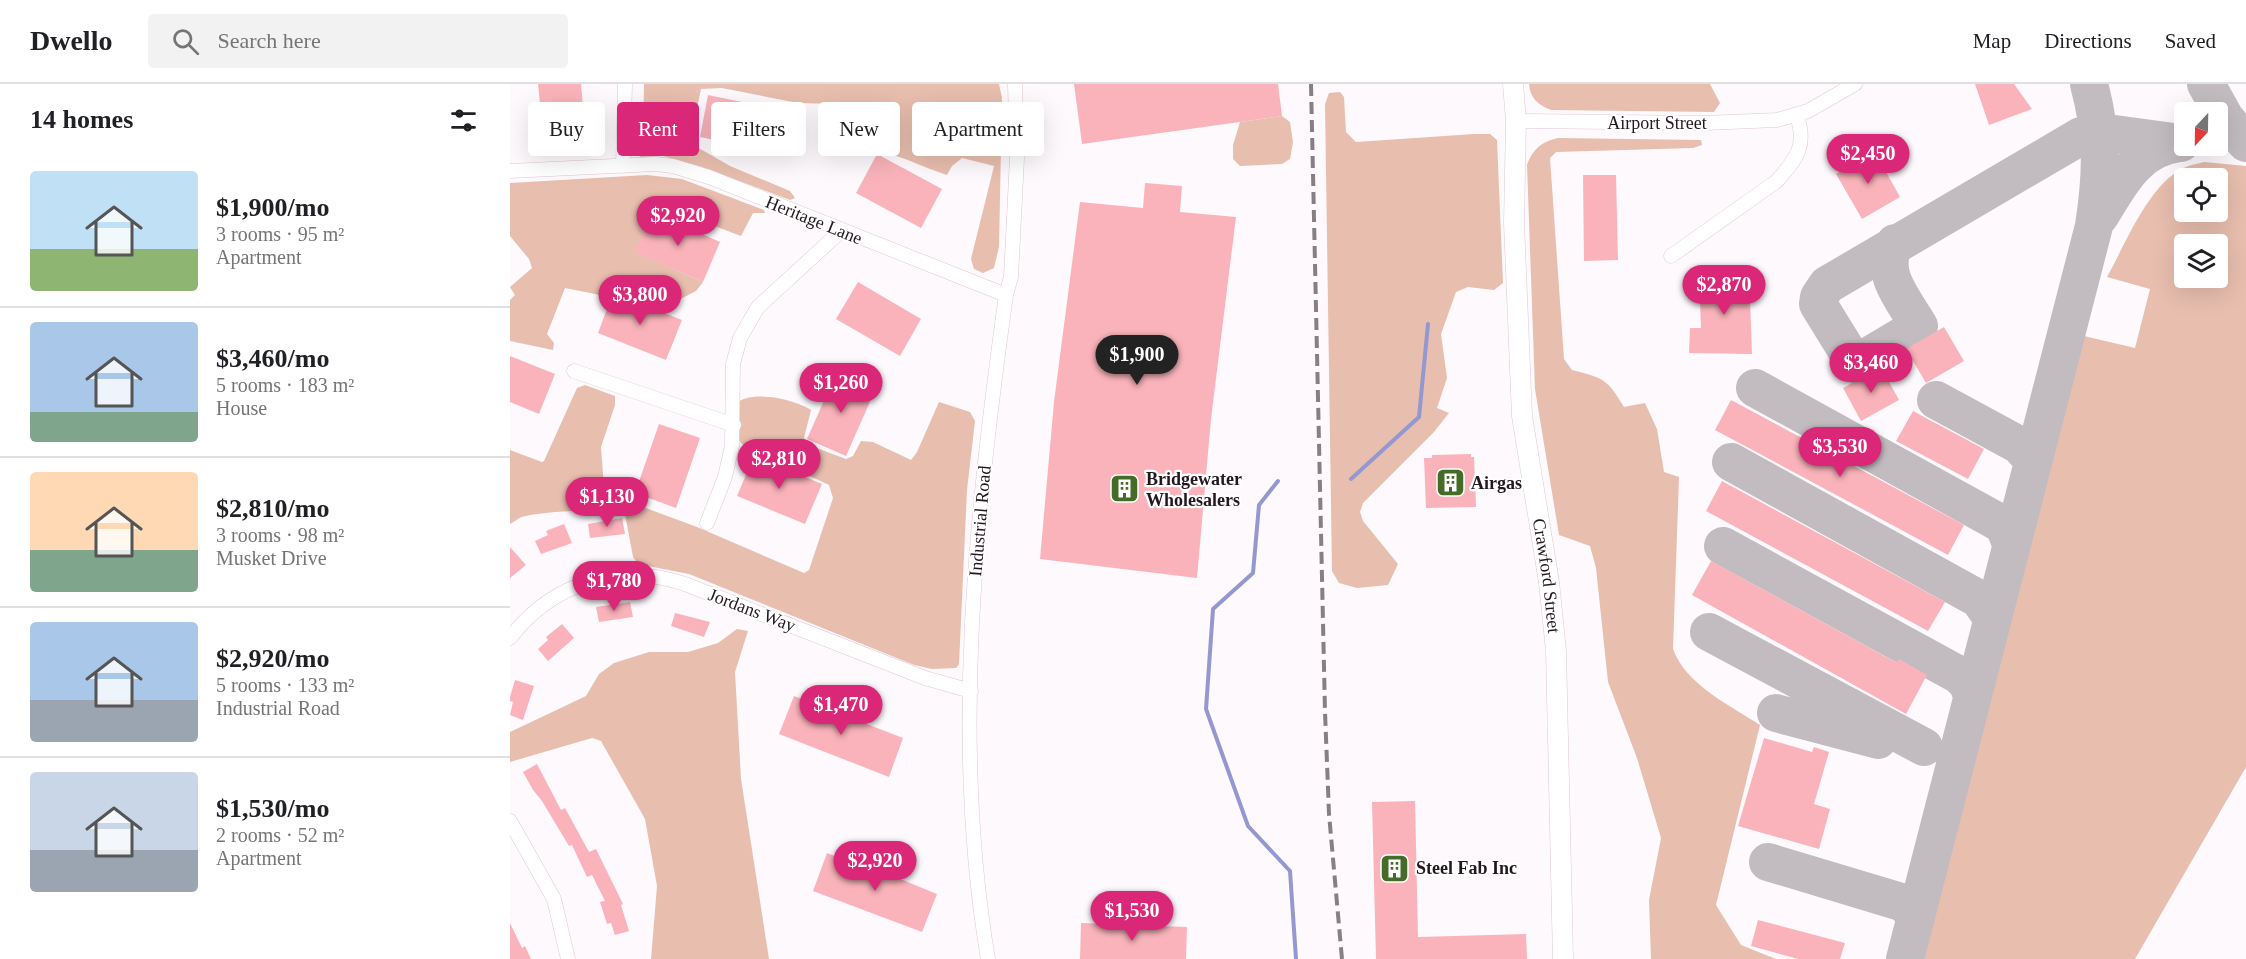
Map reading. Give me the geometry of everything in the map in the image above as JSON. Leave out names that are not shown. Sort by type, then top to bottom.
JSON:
[{"type":"main road","name":"Crawford Street","points":[[1514,84],[1516,121],[1514,223],[1521,398],[1554,632],[1563,959]]},
{"type":"street","points":[[623,166],[625,84]]},
{"type":"street","name":"Industrial Road","points":[[988,959],[978,886],[972,801],[971,691],[981,498],[1006,294],[1011,277],[1016,189],[1015,84]]},
{"type":"street","name":"Airport Street","points":[[1516,121],[1750,123],[1797,116],[1823,104],[1855,84]]},
{"type":"street","points":[[1671,256],[1777,181],[1791,165],[1801,142],[1802,132],[1797,116]]},
{"type":"street","name":"Heritage Lane","points":[[510,171],[663,164],[684,169],[1006,294]]},
{"type":"street","points":[[707,523],[728,467],[734,425],[734,355],[750,317],[841,231]]},
{"type":"street","points":[[574,371],[734,425]]},
{"type":"street","name":"Jordans Way","points":[[510,638],[534,611],[573,587],[610,576],[652,576],[685,584],[925,678],[971,691]]},
{"type":"street","points":[[510,821],[554,899],[568,959]]},
{"type":"shaded area","points":[[644,84],[999,84],[1002,102],[912,102],[912,156],[1001,156],[999,247],[994,268],[983,273],[974,269],[971,259],[994,166],[962,158],[952,166],[947,175],[896,156],[900,156],[900,102],[806,103],[722,88],[701,89],[698,102],[644,102]]},
{"type":"shaded area","points":[[1529,84],[1710,84],[1720,103],[1714,112],[1551,110],[1536,100]]},
{"type":"shaded area","points":[[1340,92],[1344,97],[1346,132],[1356,142],[1474,134],[1490,134],[1497,140],[1503,283],[1494,290],[1468,287],[1456,292],[1441,334],[1447,378],[1437,408],[1449,413],[1434,432],[1363,503],[1360,512],[1363,521],[1398,564],[1388,585],[1357,588],[1339,583],[1332,571],[1325,104],[1329,93]]},
{"type":"shaded area","points":[[1282,116],[1290,122],[1293,142],[1290,159],[1282,164],[1240,166],[1233,159],[1233,145],[1240,122]]},
{"type":"shaded area","points":[[1558,138],[1701,140],[1702,145],[1693,148],[1556,152],[1550,158],[1564,359],[1572,370],[1591,375],[1609,385],[1624,407],[1645,403],[1657,429],[1664,472],[1679,477],[1673,649],[1679,662],[1698,684],[1760,725],[1716,905],[1741,945],[1776,959],[1651,959],[1649,900],[1661,838],[1637,758],[1608,682],[1596,568],[1590,546],[1559,535],[1535,389],[1527,165],[1538,147]]},
{"type":"shaded area","points":[[699,148],[730,166],[790,191],[795,198],[790,200],[702,167],[663,156],[699,156]]},
{"type":"shaded area","points":[[2204,162],[2246,166],[2246,767],[2135,959],[1922,959],[2084,336],[2135,348],[2150,289],[2107,277],[2138,217],[2158,189],[2174,174],[2174,222],[2228,222],[2228,168],[2185,168]]},
{"type":"shaded area","points":[[647,175],[682,179],[764,210],[765,213],[753,213],[741,236],[662,206],[653,212],[636,252],[703,282],[696,291],[667,306],[623,294],[600,295],[565,288],[547,334],[554,343],[553,350],[510,341],[510,300],[515,295],[510,287],[532,268],[529,259],[510,236],[510,183]]},
{"type":"shaded area","points":[[585,385],[615,396],[615,405],[601,447],[604,489],[608,494],[697,527],[804,573],[809,570],[833,498],[829,485],[742,444],[738,439],[738,402],[745,398],[765,397],[804,406],[811,410],[804,438],[806,444],[846,459],[853,456],[861,441],[873,442],[911,460],[917,452],[939,402],[970,412],[975,421],[967,490],[959,664],[956,668],[932,669],[914,665],[689,574],[638,564],[633,557],[625,514],[605,511],[558,512],[522,517],[510,524],[510,450],[544,461],[577,388]]},
{"type":"shaded area","points":[[737,629],[748,631],[735,672],[741,779],[769,959],[651,959],[657,886],[645,819],[601,741],[592,738],[510,762],[510,732],[586,696],[599,674],[614,663],[649,652],[688,652],[718,643]]},
{"type":"building","points":[[538,84],[581,84],[583,102],[540,102]]},
{"type":"building","points":[[1074,84],[1278,84],[1282,116],[1082,144]]},
{"type":"building","points":[[1975,84],[2014,84],[2032,109],[1989,125]]},
{"type":"building","points":[[708,95],[742,102],[711,102],[711,139],[700,137]]},
{"type":"building","points":[[1875,152],[1900,197],[1862,219],[1836,174]]},
{"type":"building","points":[[876,156],[881,156],[942,189],[921,228],[856,193]]},
{"type":"building","points":[[1583,175],[1616,175],[1618,260],[1584,261]]},
{"type":"building","points":[[1145,183],[1182,186],[1180,212],[1236,217],[1211,419],[1197,578],[1040,559],[1054,402],[1080,202],[1143,208]]},
{"type":"building","points":[[653,212],[720,242],[703,282],[635,252]]},
{"type":"building","points":[[1749,273],[1752,354],[1689,353],[1690,328],[1701,328],[1699,275]]},
{"type":"building","points":[[858,282],[921,319],[900,356],[836,319]]},
{"type":"building","points":[[613,293],[682,320],[666,360],[598,333]]},
{"type":"building","points":[[1944,327],[1964,361],[1926,383],[1906,349]]},
{"type":"building","points":[[510,356],[555,374],[539,414],[510,402]]},
{"type":"building","points":[[1881,367],[1899,400],[1861,421],[1843,388]]},
{"type":"building","points":[[837,371],[876,388],[846,456],[807,439]]},
{"type":"building","points":[[1731,400],[1964,525],[1948,555],[1715,430]]},
{"type":"building","points":[[1913,411],[1984,449],[1968,479],[1896,441]]},
{"type":"building","points":[[659,424],[700,438],[676,508],[635,493]]},
{"type":"building","name":"Airgas","points":[[1471,454],[1471,457],[1474,457],[1476,507],[1426,508],[1424,458],[1432,458],[1432,455]]},
{"type":"building","points":[[754,456],[822,484],[805,524],[737,496]]},
{"type":"building","points":[[1722,481],[1945,602],[1928,631],[1706,511]]},
{"type":"building","points":[[622,518],[625,534],[590,538],[588,524]]},
{"type":"building","points":[[564,524],[572,543],[541,554],[535,541],[548,535],[546,531]]},
{"type":"building","points":[[510,547],[526,565],[510,578]]},
{"type":"building","points":[[1711,561],[1897,663],[1899,659],[1927,675],[1906,714],[1692,595]]},
{"type":"building","points":[[630,602],[633,617],[599,622],[596,607]]},
{"type":"building","points":[[675,613],[710,622],[704,637],[671,626]]},
{"type":"building","points":[[562,624],[574,638],[548,661],[538,649],[548,640],[546,637]]},
{"type":"building","points":[[515,680],[534,686],[523,720],[510,715],[513,702],[510,701],[510,697]]},
{"type":"building","points":[[794,696],[903,738],[889,777],[779,734]]},
{"type":"building","points":[[1764,738],[1812,752],[1814,747],[1829,752],[1814,804],[1830,809],[1819,849],[1738,826]]},
{"type":"building","points":[[537,764],[561,810],[565,808],[589,852],[596,849],[623,904],[621,905],[629,931],[615,935],[611,923],[607,924],[600,902],[605,901],[592,875],[587,877],[572,845],[569,846],[523,772]]},
{"type":"building","name":"Steel Fab Inc","points":[[1415,801],[1418,937],[1526,934],[1527,959],[1376,959],[1372,802]]},
{"type":"building","points":[[827,853],[865,868],[866,865],[937,894],[922,932],[813,891]]},
{"type":"building","points":[[1758,920],[1845,943],[1840,959],[1798,959],[1751,946]]},
{"type":"building","points":[[510,923],[522,948],[525,946],[531,959],[510,959]]},
{"type":"building","points":[[1081,923],[1187,927],[1186,959],[1080,959]]},
{"type":"waterway","points":[[1351,479],[1419,417],[1428,324]]},
{"type":"waterway","points":[[1278,481],[1259,505],[1253,573],[1213,609],[1206,709],[1248,826],[1290,871],[1296,959]]},
{"type":"taxiway","points":[[1905,959],[2094,226],[2099,189],[2100,155],[2097,121],[2089,84]]},
{"type":"taxiway","points":[[2206,84],[2225,118],[2246,143]]},
{"type":"taxiway","points":[[1894,246],[2081,136],[2100,132],[2174,142]]},
{"type":"taxiway","points":[[2100,216],[2131,169],[2152,152],[2174,144]]},
{"type":"taxiway","points":[[1894,246],[1889,265],[1891,276],[1900,296],[1919,326],[1855,364],[1818,304],[1819,297],[1827,285],[1894,246]]},
{"type":"taxiway","points":[[1755,388],[2000,523],[2005,528],[2011,544]]},
{"type":"taxiway","points":[[1936,400],[2019,445],[2029,456],[2032,465]]},
{"type":"taxiway","points":[[1731,462],[1979,599],[1992,618]]},
{"type":"taxiway","points":[[1723,546],[1959,675],[1968,684],[1972,696]]},
{"type":"taxiway","points":[[1709,632],[1924,747]]},
{"type":"taxiway","points":[[1776,713],[1878,740]]},
{"type":"taxiway","points":[[1768,862],[1901,902],[1912,910],[1914,920]]},
{"type":"railway","points":[[1311,84],[1325,712],[1329,814],[1342,959]]},
{"type":"place","name":"Airgas","points":[[1450,483]]},
{"type":"place","name":"Bridgewater Wholesalers","points":[[1125,489]]},
{"type":"place","name":"Steel Fab Inc","points":[[1395,868]]}]
